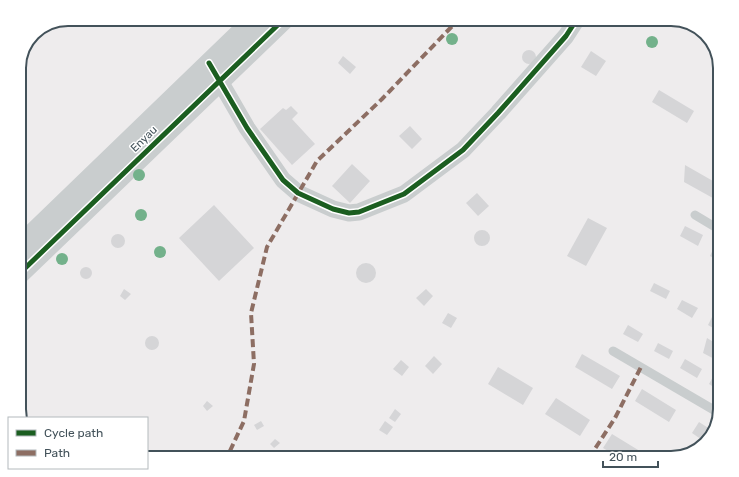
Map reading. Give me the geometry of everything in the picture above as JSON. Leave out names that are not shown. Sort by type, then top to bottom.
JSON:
[{"type":"street","name":"Enyau","points":[[26,267],[215,71],[250,26]]},
{"type":"street","name":"Enyau","points":[[26,241],[215,71],[275,26]]},
{"type":"street","points":[[215,71],[247,128],[283,180],[298,193],[333,209],[350,213],[359,212],[404,194],[463,150],[498,114],[561,42],[572,26]]},
{"type":"lane","points":[[695,215],[713,226]]},
{"type":"lane","points":[[613,351],[713,409]]},
{"type":"building","points":[[529,50],[534,52],[536,57],[534,62],[529,64],[524,62],[522,57],[524,52]]},
{"type":"building","points":[[591,51],[606,61],[596,76],[581,67]]},
{"type":"building","points":[[343,56],[356,67],[350,74],[338,63]]},
{"type":"building","points":[[659,90],[694,111],[687,123],[652,102]]},
{"type":"building","points":[[291,106],[298,113],[292,119],[315,144],[292,165],[260,129],[283,108],[286,110]]},
{"type":"building","points":[[410,126],[422,139],[412,149],[399,136]]},
{"type":"building","points":[[352,164],[370,181],[350,203],[332,186]]},
{"type":"building","points":[[685,165],[713,181],[713,198],[684,182]]},
{"type":"building","points":[[477,193],[489,206],[478,216],[466,203]]},
{"type":"building","points":[[214,205],[254,248],[219,281],[179,238]]},
{"type":"building","points":[[588,218],[607,228],[586,266],[567,256]]},
{"type":"building","points":[[685,226],[703,235],[698,246],[680,236]]},
{"type":"building","points":[[482,230],[488,232],[490,238],[488,244],[482,246],[476,244],[474,238],[476,232]]},
{"type":"building","points":[[118,234],[123,236],[125,241],[123,246],[118,248],[113,246],[111,241],[113,236]]},
{"type":"building","points":[[713,249],[713,258],[710,256]]},
{"type":"building","points":[[366,263],[373,266],[376,273],[373,280],[366,283],[359,280],[356,273],[359,266]]},
{"type":"building","points":[[84,267],[88,267],[92,273],[88,279],[84,279],[80,275],[80,271]]},
{"type":"building","points":[[654,283],[670,291],[666,299],[650,291]]},
{"type":"building","points":[[124,289],[131,294],[125,300],[120,296]]},
{"type":"building","points":[[426,289],[433,296],[424,306],[416,298]]},
{"type":"building","points":[[682,300],[698,308],[692,318],[677,309]]},
{"type":"building","points":[[448,313],[457,318],[451,328],[442,323]]},
{"type":"building","points":[[712,317],[713,318],[713,328],[708,325]]},
{"type":"building","points":[[628,325],[643,334],[638,342],[623,334]]},
{"type":"building","points":[[152,336],[157,338],[159,343],[157,348],[152,350],[147,348],[145,343],[147,338]]},
{"type":"building","points":[[707,338],[713,342],[713,358],[703,353]]},
{"type":"building","points":[[658,343],[673,351],[669,359],[654,351]]},
{"type":"building","points":[[582,354],[620,376],[612,389],[575,367]]},
{"type":"building","points":[[434,356],[442,364],[433,374],[425,366]]},
{"type":"building","points":[[685,359],[702,369],[697,378],[680,368]]},
{"type":"building","points":[[401,360],[409,367],[402,376],[393,369]]},
{"type":"building","points":[[498,367],[533,388],[523,405],[488,384]]},
{"type":"building","points":[[713,377],[713,387],[709,384]]},
{"type":"building","points":[[642,389],[676,410],[669,422],[635,401]]},
{"type":"building","points":[[556,398],[590,420],[580,436],[545,414]]},
{"type":"building","points":[[207,401],[213,406],[207,411],[203,406]]},
{"type":"building","points":[[395,409],[401,414],[395,422],[389,418]]},
{"type":"building","points":[[261,421],[264,426],[257,430],[254,425]]},
{"type":"building","points":[[385,421],[393,427],[387,435],[379,430]]},
{"type":"building","points":[[699,422],[708,428],[700,439],[692,433]]},
{"type":"building","points":[[612,434],[640,451],[608,451],[603,448]]},
{"type":"building","points":[[275,439],[280,443],[274,448],[270,444]]},
{"type":"marked path","points":[[230,451],[244,421],[254,364],[251,313],[267,247],[317,161],[382,99],[452,26]]},
{"type":"marked path","points":[[594,451],[615,418],[641,367]]},
{"type":"cycle path","points":[[26,267],[277,26]]},
{"type":"cycle path","points":[[209,63],[247,128],[283,180],[298,193],[333,209],[349,213],[359,212],[404,194],[463,150],[566,36],[572,26]]}]
